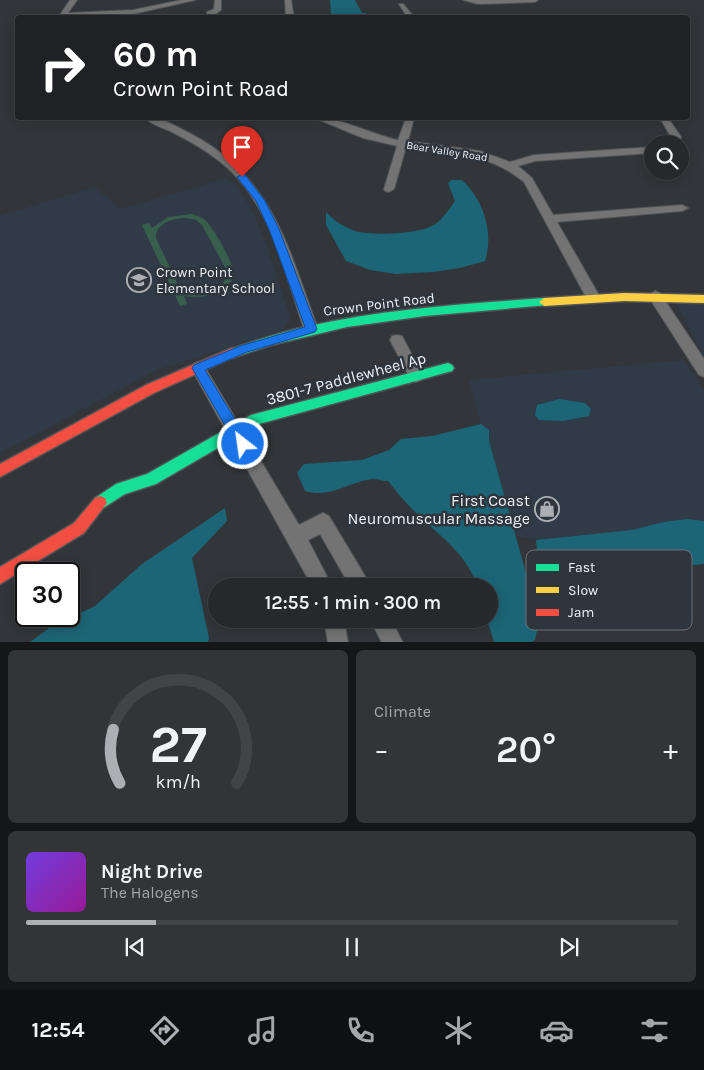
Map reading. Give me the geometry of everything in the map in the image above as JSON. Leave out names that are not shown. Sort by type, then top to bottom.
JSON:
[{"type":"street","points":[[63,15],[74,0]]},
{"type":"street","points":[[92,15],[123,13],[192,0]]},
{"type":"street","points":[[210,14],[216,10],[218,0]]},
{"type":"street","points":[[288,0],[290,15]]},
{"type":"street","points":[[470,1],[535,0]]},
{"type":"street","points":[[401,5],[409,15]]},
{"type":"street","points":[[154,120],[190,138],[229,163],[260,201],[274,229],[311,329]]},
{"type":"street","name":"Bear Valley Road","points":[[325,120],[371,137],[402,144],[483,156],[511,165],[528,180],[593,298]]},
{"type":"street","points":[[389,189],[409,120]]},
{"type":"street","points":[[665,120],[675,135]]},
{"type":"street","points":[[511,165],[524,159],[644,151]]},
{"type":"street","points":[[550,219],[682,208]]},
{"type":"street","points":[[655,296],[704,371]]},
{"type":"street","name":"Crown Point Road","points":[[0,471],[145,393],[198,368],[244,349],[311,329],[353,320],[400,314],[593,298],[655,296],[704,299]]},
{"type":"street","points":[[397,340],[416,376]]},
{"type":"street","points":[[198,368],[235,429],[318,578]]},
{"type":"street","name":"3801-7 Paddlewheel Ap","points":[[0,576],[79,528],[97,506],[121,489],[151,479],[235,429],[256,419],[448,368]]},
{"type":"street","points":[[296,537],[323,522],[356,578]]},
{"type":"street","points":[[336,628],[338,642]]},
{"type":"street","points":[[385,628],[393,642]]},
{"type":"shaded area","name":"Crown Point Elementary School","points":[[227,178],[238,187],[254,214],[266,244],[290,317],[283,330],[159,369],[0,453],[0,216],[94,187],[121,209]]},
{"type":"shaded area","points":[[676,302],[704,305],[704,356]]},
{"type":"shaded area","points":[[684,360],[704,390],[704,521],[687,519],[663,522],[632,530],[536,540],[514,535],[489,441],[489,430],[481,424],[469,380]]},
{"type":"green space","points":[[192,214],[203,218],[210,225],[224,248],[233,272],[234,277],[224,288],[205,296],[184,296],[187,304],[180,306],[142,225],[149,223],[152,228],[168,217]],"holes":[[[181,218],[196,220],[202,225],[226,269],[226,277],[223,283],[217,288],[202,292],[179,287],[156,238],[159,229],[166,222]]]},
{"type":"water","points":[[330,0],[355,0],[362,13],[367,13],[364,15],[331,14]]},
{"type":"water","points":[[452,180],[462,180],[470,188],[481,207],[485,218],[488,239],[485,261],[460,268],[433,272],[396,274],[370,270],[346,261],[326,225],[326,212],[343,226],[363,233],[385,234],[422,230],[438,222],[455,201],[448,183]]},
{"type":"water","points":[[559,399],[585,403],[591,409],[589,416],[563,421],[539,420],[535,415],[537,405]]},
{"type":"water","points":[[481,424],[489,430],[489,441],[526,573],[526,630],[537,630],[535,640],[531,642],[494,642],[490,628],[498,628],[498,578],[474,578],[459,554],[410,507],[388,481],[372,479],[331,492],[314,493],[305,491],[297,473],[304,464],[362,460],[389,450],[401,439],[432,436]]},
{"type":"water","points":[[225,508],[227,521],[192,558],[209,638],[208,642],[30,642],[51,627],[80,627],[80,613],[95,606],[142,564]]},
{"type":"water","points":[[687,519],[704,521],[704,564],[692,564],[692,550],[537,550],[536,540],[632,530],[663,522]]},
{"type":"traffic: fast","points":[[232,353],[308,331],[347,323],[425,312],[544,302]]},
{"type":"traffic: fast","points":[[100,503],[121,489],[151,479],[256,419],[448,368]]},
{"type":"traffic: slow","points":[[544,302],[624,297],[704,299]]},
{"type":"traffic: jam","points":[[0,471],[150,389],[232,353]]},
{"type":"traffic: jam","points":[[0,576],[79,528],[100,503]]},
{"type":"place","name":"Crown Point Elementary School","points":[[139,280]]},
{"type":"place","name":"First Coast Neuromuscular Massage","points":[[547,509]]},
{"type":"route","points":[[242,177],[260,201],[274,229],[311,329],[235,352],[198,368],[243,444]]}]
